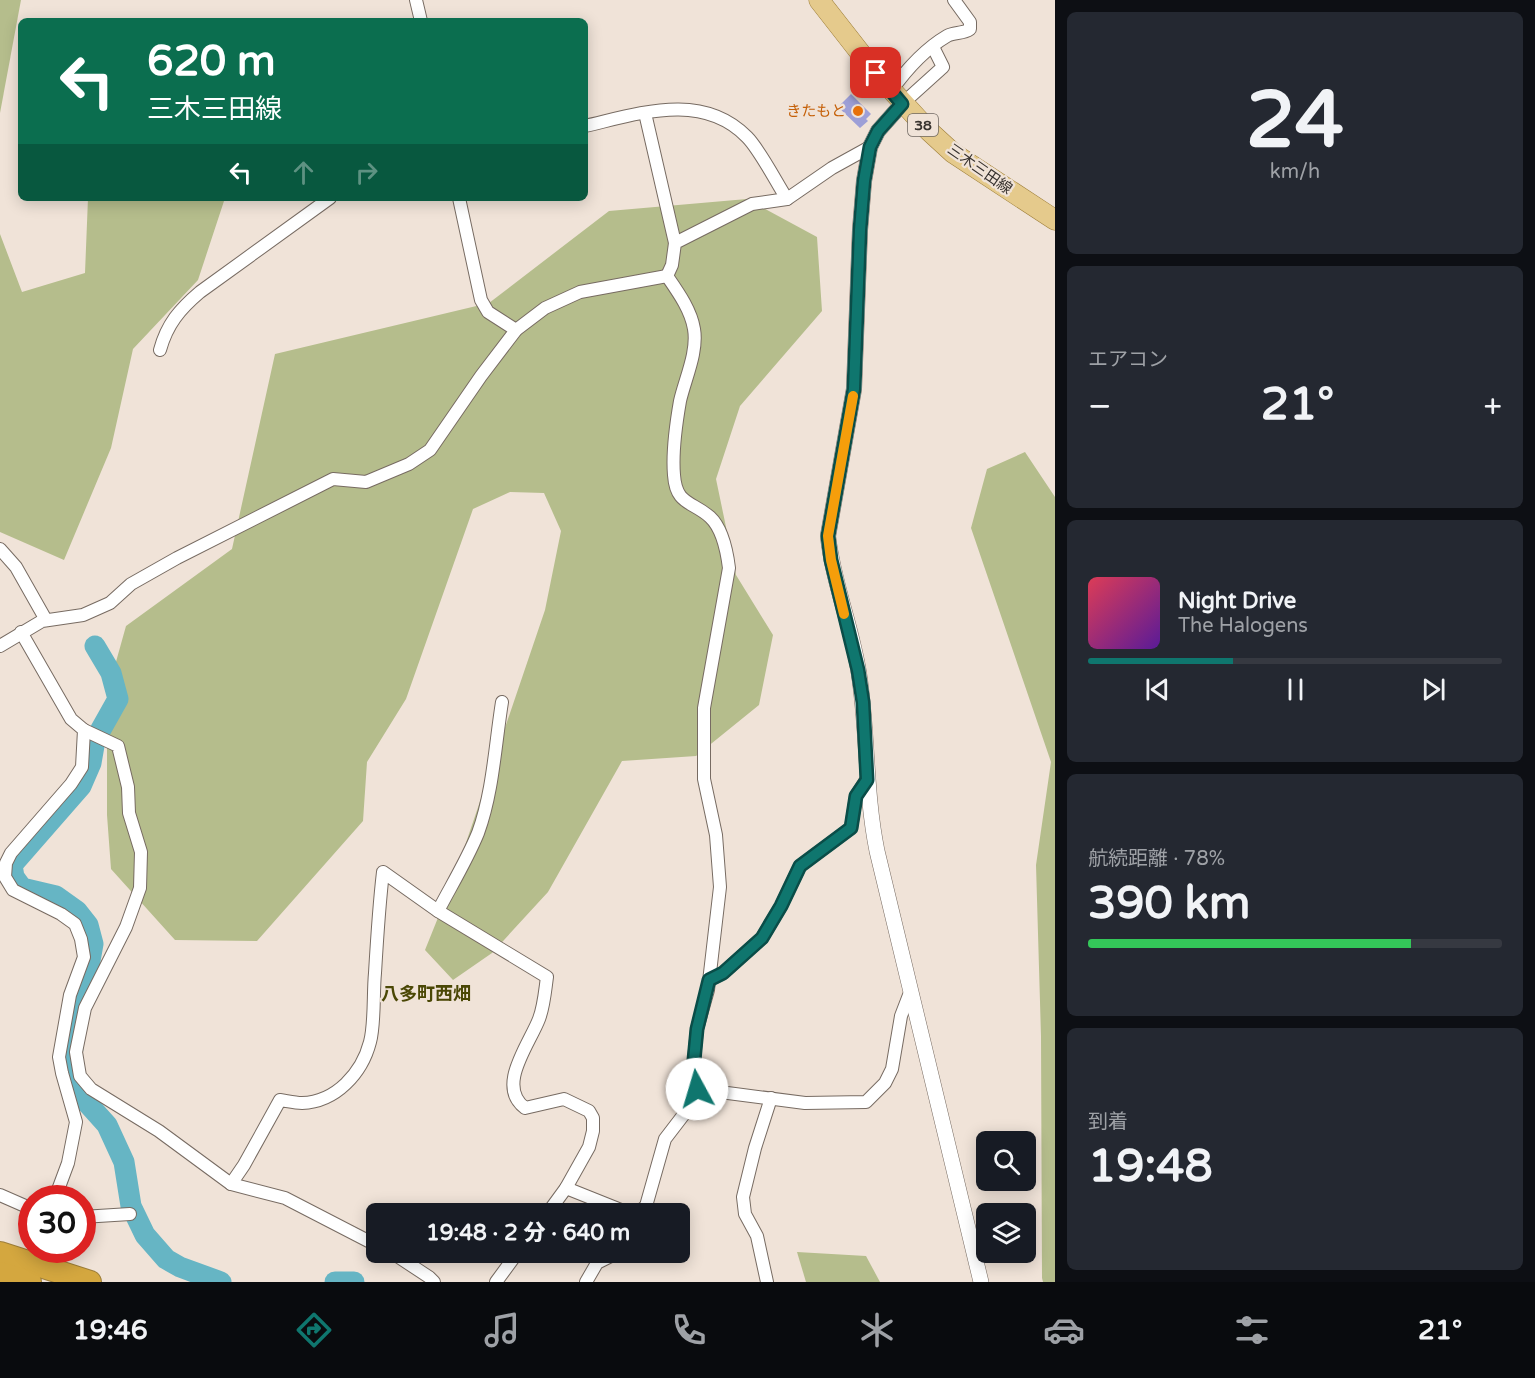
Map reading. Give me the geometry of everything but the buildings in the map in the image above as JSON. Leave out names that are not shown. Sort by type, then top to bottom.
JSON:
[{"type":"highway","points":[[0,1253],[90,1282]]},
{"type":"highway","points":[[0,1273],[30,1282]]},
{"type":"main road","name":"三木三田線","points":[[819,0],[897,97],[953,153],[1055,220]]},
{"type":"street","points":[[416,0],[420,18]]},
{"type":"street","points":[[954,0],[970,22],[970,29],[949,35],[903,75],[897,97],[870,147],[864,181],[860,230],[854,389],[828,536],[831,560],[858,670],[863,702],[870,817],[981,1282]]},
{"type":"street","points":[[897,97],[943,67],[933,47]]},
{"type":"street","points":[[588,125],[673,108],[712,115],[731,124],[748,138],[787,199]]},
{"type":"street","points":[[645,113],[675,243],[672,265],[667,276]]},
{"type":"street","points":[[675,243],[752,204],[787,199],[832,168],[870,147]]},
{"type":"street","points":[[160,350],[171,322],[181,309],[200,292],[326,201]]},
{"type":"street","points":[[460,201],[481,300],[488,312],[516,330]]},
{"type":"street","points":[[0,646],[44,620],[83,615],[110,603],[130,584],[158,568],[333,479],[366,482],[409,464],[430,450],[516,330],[545,308],[580,292],[667,276]]},
{"type":"street","points":[[647,1203],[665,1139],[688,1109],[697,1089],[694,1060],[697,1029],[709,980],[720,887],[716,835],[704,779],[704,708],[729,568],[728,554],[718,528],[710,518],[681,498],[676,491],[674,456],[680,404],[694,348],[694,329],[685,306],[667,276]]},
{"type":"street","points":[[0,549],[16,567],[44,620]]},
{"type":"street","points":[[26,630],[70,720],[84,730],[118,746],[128,787],[129,813],[141,852],[140,888],[126,927],[85,1008],[76,1052],[80,1076],[91,1089],[159,1131],[231,1184],[285,1198],[366,1240]]},
{"type":"street","points":[[438,911],[478,833],[493,772],[494,749],[502,702]]},
{"type":"street","points":[[60,1185],[68,1163],[76,1122],[59,1057],[70,995],[84,957],[81,939],[75,924],[61,914],[13,891],[5,877],[6,863],[11,853],[71,784],[82,767],[84,730]]},
{"type":"street","points":[[709,980],[723,973],[762,938],[781,906],[800,866],[851,828],[856,796],[867,780]]},
{"type":"street","points":[[231,1184],[244,1165],[279,1100],[311,1102],[336,1092],[352,1079],[358,1070],[370,1042],[383,872],[438,911],[547,977],[540,1017],[515,1071],[513,1090],[518,1103],[525,1108],[564,1099],[589,1111],[593,1118],[589,1147],[555,1203]]},
{"type":"street","points":[[697,1089],[805,1103],[866,1102],[885,1083],[892,1069],[901,1016],[911,990]]},
{"type":"street","points":[[766,1282],[757,1236],[746,1214],[743,1197],[771,1098]]},
{"type":"street","points":[[566,1188],[604,1203]]},
{"type":"street","points":[[0,1195],[18,1203]]},
{"type":"street","points":[[96,1216],[130,1214]]},
{"type":"street","points":[[408,1263],[434,1282]]},
{"type":"street","points":[[496,1282],[510,1263]]},
{"type":"street","points":[[586,1282],[597,1263]]},
{"type":"green space","points":[[0,0],[21,0],[0,113]]},
{"type":"green space","points":[[747,199],[817,237],[822,311],[740,406],[716,479],[736,575],[773,635],[759,705],[696,756],[622,761],[548,892],[492,953],[453,980],[425,950],[454,878],[545,610],[561,531],[544,493],[510,492],[473,509],[406,699],[367,762],[363,821],[257,941],[175,940],[111,869],[107,815],[107,694],[126,626],[232,549],[275,354],[489,303],[609,211]]},
{"type":"green space","points":[[88,201],[224,201],[198,280],[133,349],[111,448],[64,560],[0,532],[0,234],[22,292],[85,273]]},
{"type":"green space","points":[[1025,452],[1055,497],[1055,1282],[1043,1282],[1042,1278],[1041,1036],[1036,865],[1051,762],[971,528],[987,469]]},
{"type":"green space","points":[[797,1252],[866,1256],[880,1282],[806,1282]]},
{"type":"waterway","points":[[95,646],[111,673],[118,699],[95,740],[91,763],[81,786],[12,865],[14,877],[22,888],[56,896],[77,911],[88,925],[93,944],[88,972],[76,1009],[71,1071],[73,1084],[107,1125],[124,1162],[131,1206],[145,1235],[166,1259],[180,1267],[221,1282]]},
{"type":"waterway","points":[[335,1282],[354,1282]]},
{"type":"slow traffic","points":[[844,614],[831,560],[828,536],[853,396]]},
{"type":"place","name":"きたもと","points":[[858,111]]},
{"type":"district","name":"八多町西畑","points":[[426,994]]},
{"type":"route","points":[[697,1089],[694,1060],[697,1029],[709,980],[723,973],[762,938],[781,906],[800,866],[851,828],[856,796],[867,780],[863,702],[858,670],[831,560],[828,536],[854,389],[864,181],[870,147],[878,131],[902,104],[876,73]]}]
